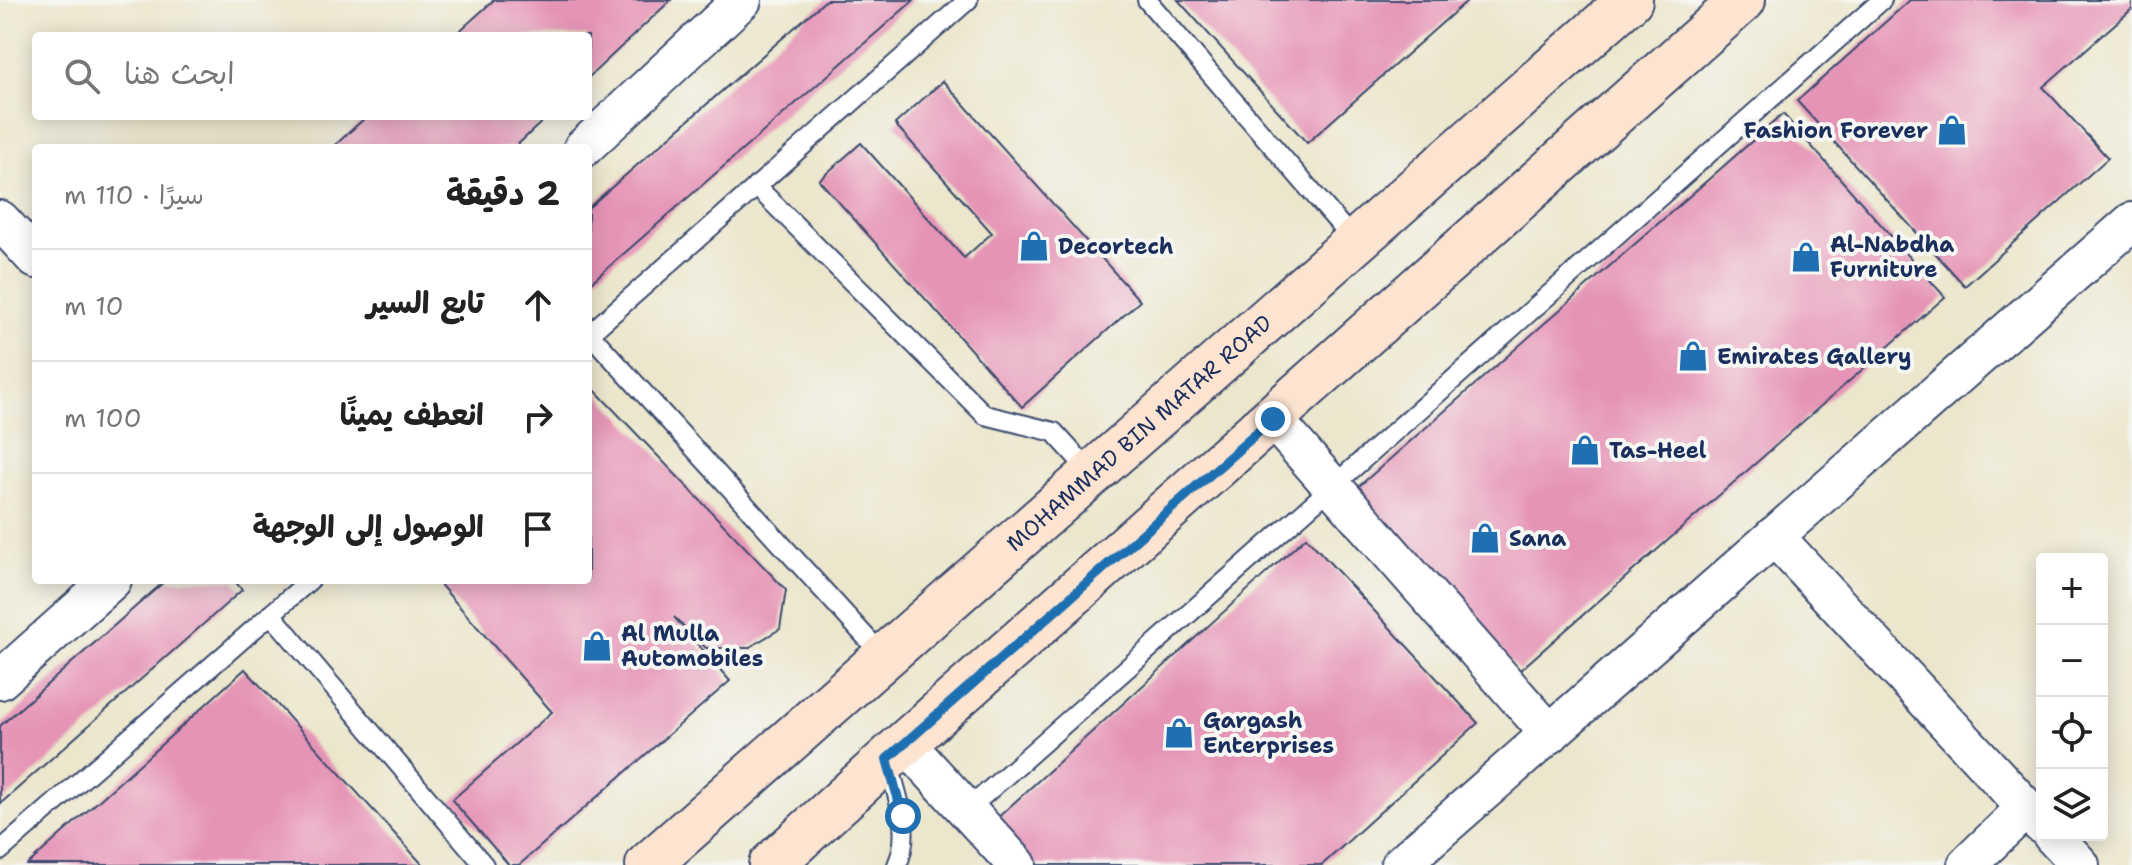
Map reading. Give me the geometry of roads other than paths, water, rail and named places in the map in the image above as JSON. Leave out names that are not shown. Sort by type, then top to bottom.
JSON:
[{"type":"street","points":[[587,144],[742,0]]},
{"type":"street","name":"MOHAMMAD BIN MATAR ROAD","points":[[648,865],[1630,0]]},
{"type":"street","points":[[771,865],[1743,0]]},
{"type":"street","points":[[0,220],[32,255]]},
{"type":"street","points":[[1400,865],[1774,536],[2127,235]]},
{"type":"street","points":[[1273,419],[1550,734]]},
{"type":"street","points":[[1774,536],[2036,819]]},
{"type":"street","points":[[4,668],[107,584]]},
{"type":"street","points":[[896,751],[967,810],[1017,865]]},
{"type":"street","points":[[1967,865],[2036,825]]},
{"type":"street","points":[[2057,841],[2080,865]]},
{"type":"lane","points":[[592,331],[968,0]]},
{"type":"lane","points":[[1147,0],[1355,242]]},
{"type":"lane","points":[[967,810],[1882,0]]},
{"type":"lane","points":[[756,186],[985,415],[1054,432],[1092,474]]},
{"type":"lane","points":[[592,337],[884,657]]},
{"type":"lane","points":[[0,851],[305,584]]},
{"type":"lane","points":[[271,614],[484,865]]},
{"type":"lane","points":[[896,751],[903,816],[902,855],[897,865]]},
{"type":"place","name":"Fashion Forever","points":[[1952,130]]},
{"type":"place","name":"Decortech","points":[[1034,246]]},
{"type":"place","name":"Al-Nabdha Furniture","points":[[1806,257]]},
{"type":"place","name":"Emirates Gallery","points":[[1693,356]]},
{"type":"place","name":"Tas-Heel","points":[[1585,450]]},
{"type":"place","name":"Sana","points":[[1485,538]]},
{"type":"place","name":"Al Mulla Automobiles","points":[[597,646]]},
{"type":"place","name":"Gargash Enterprises","points":[[1179,733]]}]
